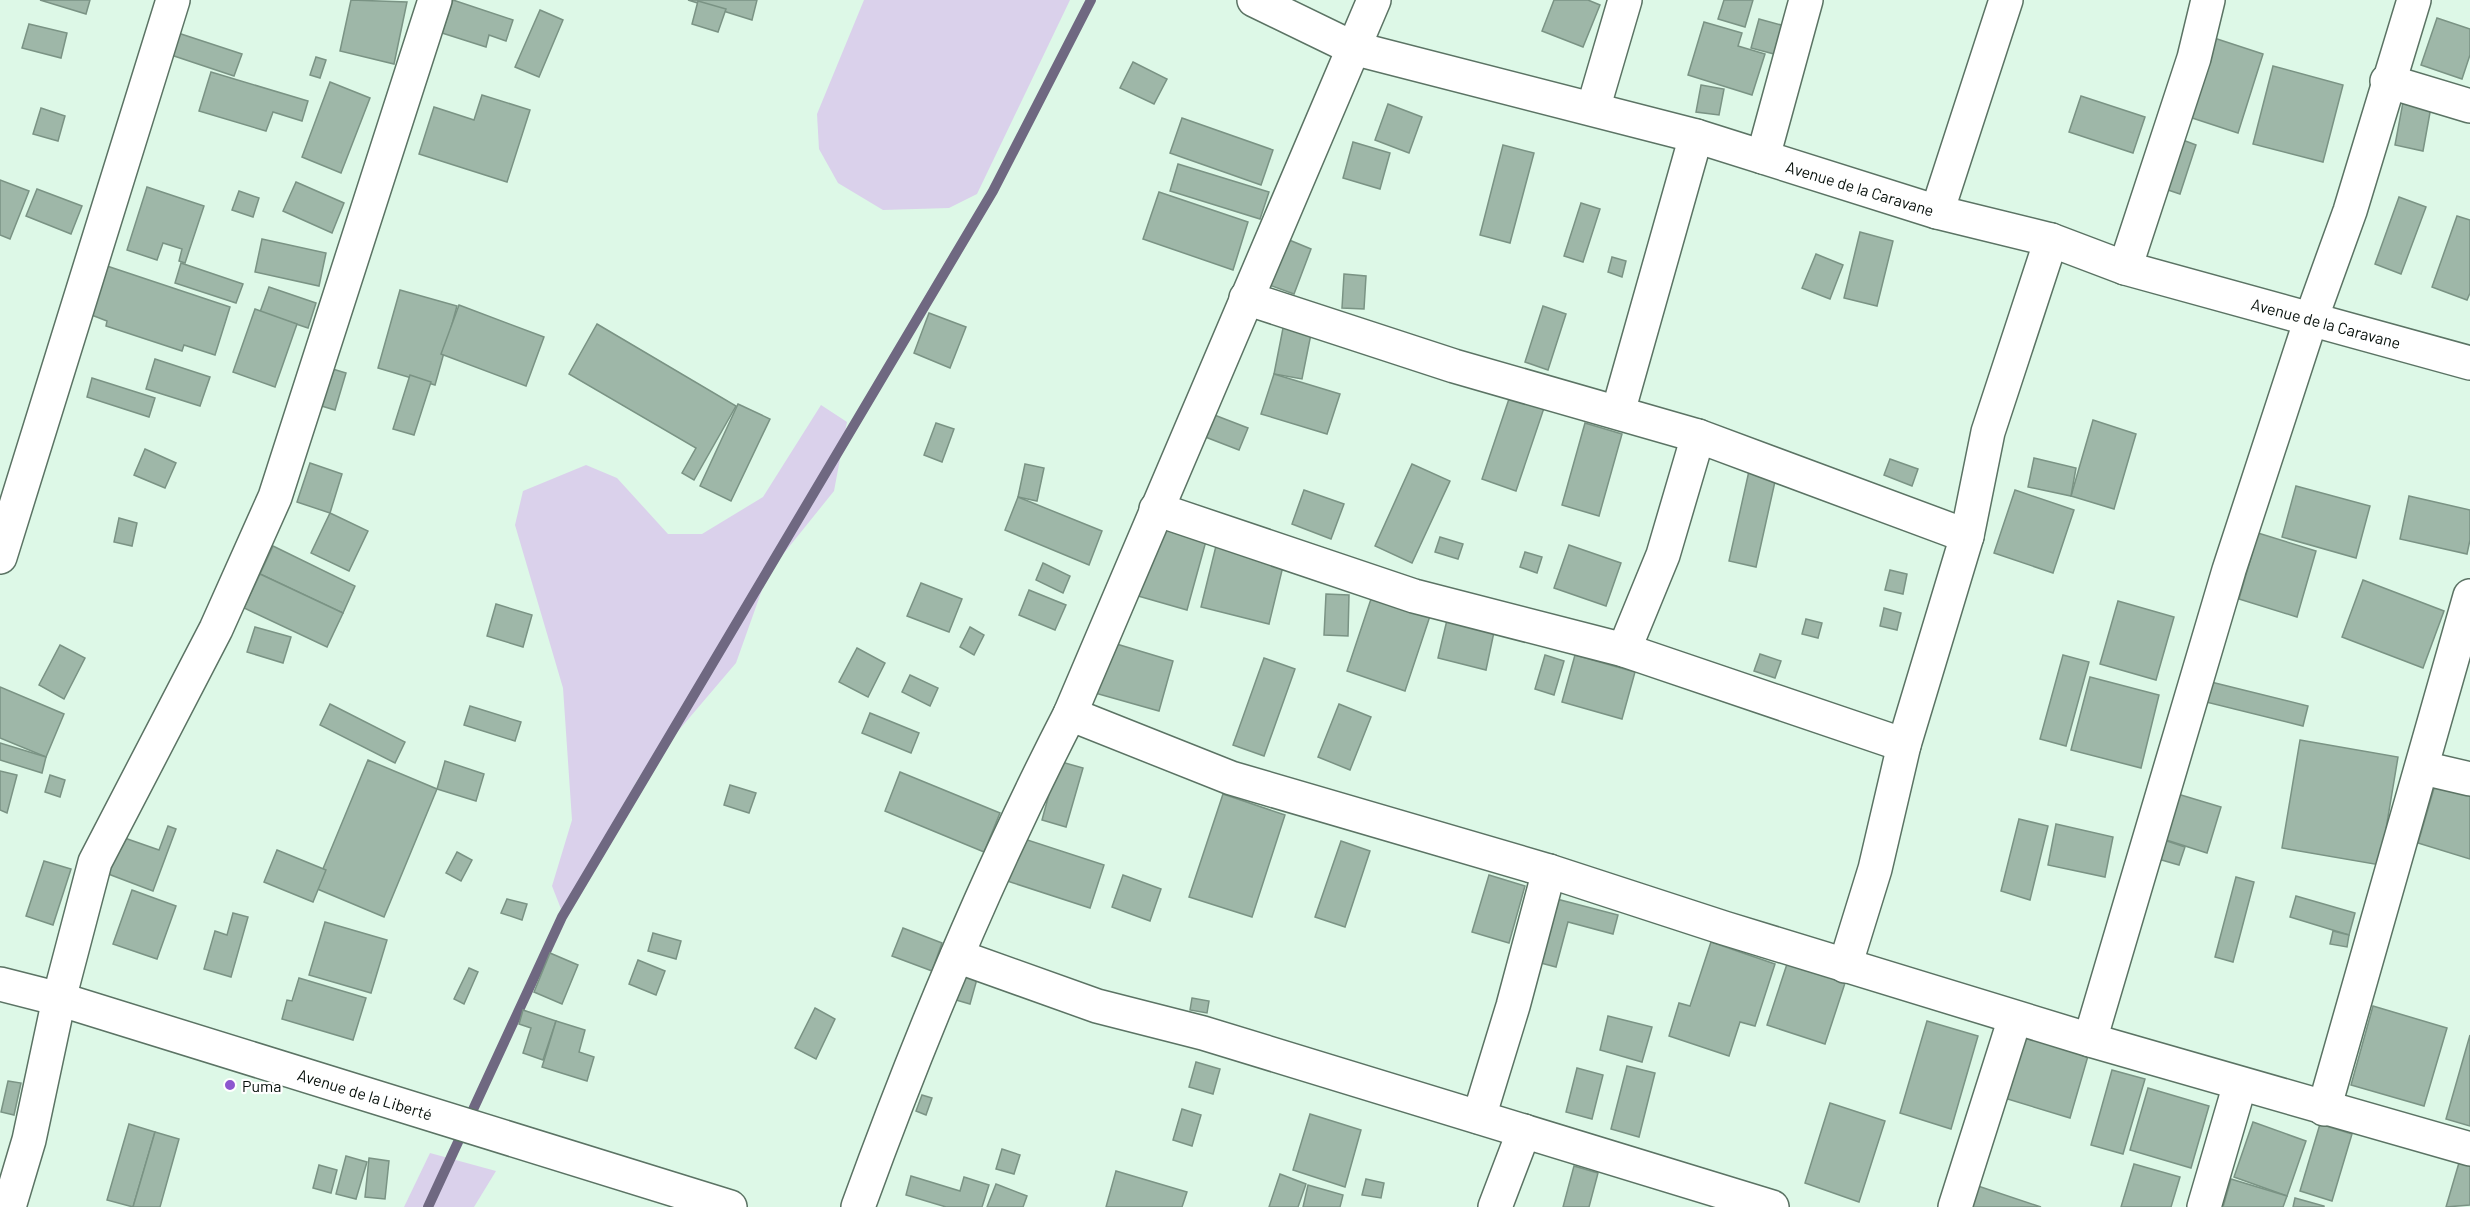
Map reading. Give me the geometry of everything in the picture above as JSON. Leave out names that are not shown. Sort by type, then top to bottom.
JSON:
[{"type":"street","points":[[0,557],[173,0]]},
{"type":"street","points":[[9,1207],[29,1140],[59,999],[95,862],[216,629],[274,497],[435,0]]},
{"type":"street","name":"Avenue de la Caravane","points":[[1254,0],[1353,48],[1696,136],[1937,212],[2050,240],[2125,268],[2470,363]]},
{"type":"street","points":[[858,1207],[894,1107],[957,956],[1018,815],[1070,714],[1374,0]]},
{"type":"street","points":[[1593,109],[1624,0]]},
{"type":"street","points":[[1763,157],[1806,0]]},
{"type":"street","points":[[1937,212],[2006,0]]},
{"type":"street","points":[[2125,268],[2194,58],[2208,0]]},
{"type":"street","points":[[2090,1040],[2229,570],[2311,319],[2350,211],[2387,81],[2414,0]]},
{"type":"street","points":[[2387,81],[2470,106]]},
{"type":"street","points":[[1618,412],[1696,136]]},
{"type":"street","points":[[1845,966],[1875,869],[1904,744],[1967,536],[1988,432],[2050,240]]},
{"type":"street","points":[[1246,298],[1454,366],[1698,436],[1967,536]]},
{"type":"street","points":[[1624,650],[1663,555],[1698,436]]},
{"type":"street","points":[[1156,509],[1414,596],[1624,650],[1904,744]]},
{"type":"street","points":[[2324,1109],[2470,596]]},
{"type":"street","points":[[1070,714],[1231,778],[1549,871],[2015,1018],[2324,1109],[2470,1149]]},
{"type":"street","points":[[2422,768],[2470,779]]},
{"type":"street","points":[[1479,1117],[1513,1006],[1549,871]]},
{"type":"street","points":[[957,956],[1097,1006],[1203,1033],[1772,1207]]},
{"type":"street","name":"Avenue de la Liberté","points":[[0,984],[59,999],[730,1207]]},
{"type":"street","points":[[1955,1207],[2015,1018]]},
{"type":"street","points":[[2204,1207],[2240,1084]]},
{"type":"street","points":[[1495,1207],[1524,1131]]},
{"type":"shaded area","points":[[864,0],[1070,0],[977,194],[949,208],[883,210],[838,183],[819,149],[817,114]]},
{"type":"shaded area","points":[[821,405],[847,422],[834,491],[768,573],[736,663],[639,777],[563,914],[552,886],[572,820],[563,688],[515,525],[523,491],[586,465],[617,478],[668,534],[702,534],[763,497]]},
{"type":"shaded area","points":[[430,1153],[496,1171],[474,1207],[404,1207]]},
{"type":"building","points":[[40,0],[90,0],[86,14]]},
{"type":"building","points":[[351,0],[407,2],[394,64],[340,51]]},
{"type":"building","points":[[453,0],[513,20],[506,41],[489,35],[486,47],[442,33]]},
{"type":"building","points":[[688,0],[757,0],[752,20]]},
{"type":"building","points":[[1554,0],[1588,0],[1600,5],[1583,47],[1542,31]]},
{"type":"building","points":[[1724,0],[1753,0],[1745,27],[1718,19]]},
{"type":"building","points":[[698,1],[726,9],[718,32],[692,24]]},
{"type":"building","points":[[540,10],[563,20],[539,77],[515,67]]},
{"type":"building","points":[[2437,18],[2470,29],[2470,55],[2462,79],[2421,65]]},
{"type":"building","points":[[1759,19],[1785,26],[1778,55],[1751,48]]},
{"type":"building","points":[[1704,22],[1742,33],[1738,46],[1765,54],[1752,95],[1688,75]]},
{"type":"building","points":[[29,24],[67,33],[61,58],[22,48]]},
{"type":"building","points":[[172,31],[242,54],[234,76],[165,53]]},
{"type":"building","points":[[2208,36],[2263,54],[2238,133],[2183,115]]},
{"type":"building","points":[[316,57],[326,60],[320,78],[310,75]]},
{"type":"building","points":[[1133,62],[1167,79],[1154,104],[1120,88]]},
{"type":"building","points":[[2273,66],[2343,85],[2323,162],[2253,144]]},
{"type":"building","points":[[211,72],[308,101],[302,121],[273,112],[266,131],[199,111]]},
{"type":"building","points":[[330,82],[370,98],[341,173],[302,157]]},
{"type":"building","points":[[1701,85],[1724,89],[1719,115],[1696,112]]},
{"type":"building","points":[[482,95],[530,110],[507,182],[419,154],[434,107],[474,120]]},
{"type":"building","points":[[2081,96],[2145,117],[2133,153],[2069,132]]},
{"type":"building","points":[[2403,102],[2431,107],[2423,151],[2395,145]]},
{"type":"building","points":[[1388,104],[1422,117],[1409,153],[1375,140]]},
{"type":"building","points":[[41,108],[65,116],[58,141],[33,134]]},
{"type":"building","points":[[1182,118],[1273,150],[1261,185],[1170,153]]},
{"type":"building","points":[[2175,137],[2196,145],[2180,194],[2159,187]]},
{"type":"building","points":[[1353,142],[1390,153],[1380,189],[1343,178]]},
{"type":"building","points":[[1503,145],[1534,153],[1510,243],[1480,235]]},
{"type":"building","points":[[1178,164],[1269,192],[1260,219],[1170,191]]},
{"type":"building","points":[[0,180],[29,191],[10,239],[0,235]]},
{"type":"building","points":[[296,182],[344,203],[332,233],[283,211]]},
{"type":"building","points":[[147,187],[204,206],[185,263],[179,261],[182,249],[163,243],[157,260],[127,250]]},
{"type":"building","points":[[37,189],[82,206],[71,234],[26,216]]},
{"type":"building","points":[[239,191],[259,198],[253,217],[232,210]]},
{"type":"building","points":[[1159,192],[1248,222],[1233,270],[1143,239]]},
{"type":"building","points":[[2399,197],[2426,207],[2401,274],[2375,264]]},
{"type":"building","points":[[1581,203],[1600,209],[1583,262],[1564,256]]},
{"type":"building","points":[[2457,216],[2470,220],[2470,293],[2467,300],[2432,287]]},
{"type":"building","points":[[1860,232],[1893,241],[1877,306],[1844,298]]},
{"type":"building","points":[[1282,237],[1311,249],[1294,294],[1264,283]]},
{"type":"building","points":[[262,239],[326,253],[319,286],[255,272]]},
{"type":"building","points":[[1816,254],[1843,265],[1830,299],[1802,288]]},
{"type":"building","points":[[1612,257],[1626,261],[1622,277],[1608,272]]},
{"type":"building","points":[[181,263],[243,284],[236,303],[175,283]]},
{"type":"building","points":[[104,265],[230,307],[215,355],[184,345],[182,351],[106,326],[107,321],[89,314]]},
{"type":"building","points":[[1344,274],[1366,276],[1364,309],[1342,308]]},
{"type":"building","points":[[269,287],[316,303],[308,328],[260,312]]},
{"type":"building","points":[[400,290],[457,306],[435,385],[378,368]]},
{"type":"building","points":[[459,305],[544,337],[526,386],[441,354]]},
{"type":"building","points":[[1543,306],[1566,314],[1548,370],[1525,362]]},
{"type":"building","points":[[255,309],[297,324],[275,387],[233,372]]},
{"type":"building","points":[[929,313],[966,327],[950,368],[914,353]]},
{"type":"building","points":[[1285,318],[1313,324],[1302,379],[1274,374]]},
{"type":"building","points":[[597,324],[736,406],[694,480],[682,473],[696,448],[569,374]]},
{"type":"building","points":[[155,359],[210,377],[200,406],[146,389]]},
{"type":"building","points":[[326,367],[346,373],[335,410],[318,405]]},
{"type":"building","points":[[1274,374],[1340,394],[1327,434],[1261,414]]},
{"type":"building","points":[[410,375],[431,382],[414,435],[393,429]]},
{"type":"building","points":[[92,378],[155,398],[149,417],[87,397]]},
{"type":"building","points":[[1512,390],[1546,402],[1516,491],[1482,479]]},
{"type":"building","points":[[738,404],[770,419],[731,501],[700,486]]},
{"type":"building","points":[[1204,411],[1248,428],[1239,450],[1195,433]]},
{"type":"building","points":[[2093,420],[2136,434],[2114,509],[2071,496]]},
{"type":"building","points":[[936,423],[954,429],[942,462],[924,455]]},
{"type":"building","points":[[1585,423],[1622,434],[1599,516],[1562,505]]},
{"type":"building","points":[[145,449],[176,463],[165,488],[134,475]]},
{"type":"building","points":[[2034,458],[2076,468],[2071,496],[2028,487]]},
{"type":"building","points":[[1890,459],[1918,469],[1912,486],[1884,475]]},
{"type":"building","points":[[310,463],[342,474],[330,513],[297,502]]},
{"type":"building","points":[[1025,464],[1044,468],[1037,501],[1018,497]]},
{"type":"building","points":[[1412,464],[1450,481],[1412,563],[1375,546]]},
{"type":"building","points":[[1749,471],[1776,477],[1756,567],[1729,561]]},
{"type":"building","points":[[2296,486],[2370,506],[2356,558],[2282,537]]},
{"type":"building","points":[[1304,490],[1344,504],[1331,539],[1292,524]]},
{"type":"building","points":[[2015,490],[2074,510],[2053,573],[1994,553]]},
{"type":"building","points":[[2409,496],[2470,510],[2470,540],[2467,554],[2400,539]]},
{"type":"building","points":[[1018,497],[1102,531],[1089,565],[1005,530]]},
{"type":"building","points":[[330,513],[368,531],[349,571],[311,553]]},
{"type":"building","points":[[119,518],[137,523],[132,546],[114,542]]},
{"type":"building","points":[[1157,527],[1206,541],[1187,610],[1138,596]]},
{"type":"building","points":[[2258,533],[2316,551],[2297,617],[2239,599]]},
{"type":"building","points":[[1440,537],[1463,544],[1458,559],[1435,552]]},
{"type":"building","points":[[1217,542],[1285,558],[1269,624],[1201,607]]},
{"type":"building","points":[[1569,545],[1621,563],[1606,606],[1554,588]]},
{"type":"building","points":[[273,546],[355,586],[343,613],[260,574]]},
{"type":"building","points":[[1525,552],[1542,557],[1537,573],[1520,567]]},
{"type":"building","points":[[1043,563],[1070,576],[1063,593],[1036,580]]},
{"type":"building","points":[[1890,570],[1907,574],[1903,594],[1885,590]]},
{"type":"building","points":[[260,574],[343,613],[327,647],[244,608]]},
{"type":"building","points":[[2363,580],[2444,611],[2423,668],[2342,637]]},
{"type":"building","points":[[921,583],[962,599],[949,632],[907,616]]},
{"type":"building","points":[[1376,584],[1434,604],[1405,691],[1347,671]]},
{"type":"building","points":[[1029,590],[1066,605],[1055,630],[1019,615]]},
{"type":"building","points":[[1326,594],[1349,595],[1348,636],[1324,635]]},
{"type":"building","points":[[2118,601],[2174,617],[2156,680],[2100,664]]},
{"type":"building","points":[[496,604],[532,615],[523,647],[487,636]]},
{"type":"building","points":[[1884,608],[1901,613],[1897,630],[1880,626]]},
{"type":"building","points":[[1806,619],[1822,623],[1818,638],[1802,634]]},
{"type":"building","points":[[1447,620],[1494,632],[1486,670],[1438,658]]},
{"type":"building","points":[[255,627],[291,637],[283,663],[247,652]]},
{"type":"building","points":[[970,627],[984,635],[974,655],[960,647]]},
{"type":"building","points":[[1110,642],[1173,661],[1159,711],[1095,693]]},
{"type":"building","points":[[60,645],[85,658],[64,699],[39,685]]},
{"type":"building","points":[[857,648],[885,663],[868,697],[839,682]]},
{"type":"building","points":[[1760,654],[1781,661],[1775,678],[1754,671]]},
{"type":"building","points":[[1545,655],[1564,661],[1554,695],[1535,689]]},
{"type":"building","points":[[1575,655],[1635,672],[1622,719],[1562,702]]},
{"type":"building","points":[[2063,655],[2089,662],[2066,746],[2040,739]]},
{"type":"building","points":[[1264,658],[1295,669],[1264,756],[1233,745]]},
{"type":"building","points":[[910,675],[938,688],[930,706],[902,692]]},
{"type":"building","points":[[2090,677],[2159,695],[2141,768],[2071,750]]},
{"type":"building","points":[[2203,680],[2308,706],[2303,726],[2198,700]]},
{"type":"building","points":[[0,687],[64,714],[46,757],[0,738]]},
{"type":"building","points":[[330,704],[405,742],[395,763],[320,725]]},
{"type":"building","points":[[1339,704],[1371,717],[1350,770],[1318,757]]},
{"type":"building","points":[[470,706],[521,722],[515,741],[464,725]]},
{"type":"building","points":[[870,713],[919,733],[911,753],[862,733]]},
{"type":"building","points":[[2300,740],[2398,757],[2380,865],[2282,848]]},
{"type":"building","points":[[0,743],[46,757],[42,773],[0,760]]},
{"type":"building","points":[[368,760],[437,789],[384,917],[315,888]]},
{"type":"building","points":[[445,761],[484,774],[476,801],[437,789]]},
{"type":"building","points":[[1058,761],[1083,768],[1066,827],[1042,820]]},
{"type":"building","points":[[0,771],[17,775],[7,813],[0,810]]},
{"type":"building","points":[[900,772],[1000,813],[984,852],[885,811]]},
{"type":"building","points":[[50,775],[65,780],[60,797],[45,792]]},
{"type":"building","points":[[2437,778],[2470,787],[2470,859],[2418,843]]},
{"type":"building","points":[[730,785],[756,793],[749,813],[724,805]]},
{"type":"building","points":[[2171,792],[2221,807],[2207,853],[2157,837]]},
{"type":"building","points":[[1223,794],[1285,815],[1252,917],[1189,897]]},
{"type":"building","points":[[2019,819],[2048,826],[2030,900],[2001,891]]},
{"type":"building","points":[[2056,824],[2113,837],[2105,877],[2048,865]]},
{"type":"building","points":[[168,826],[176,829],[153,891],[103,872],[116,835],[159,850]]},
{"type":"building","points":[[1015,836],[1104,865],[1090,908],[1001,879]]},
{"type":"building","points":[[2164,840],[2185,847],[2179,865],[2158,859]]},
{"type":"building","points":[[1341,841],[1370,851],[1345,927],[1315,917]]},
{"type":"building","points":[[277,850],[326,870],[313,902],[264,882]]},
{"type":"building","points":[[457,852],[472,860],[461,881],[446,873]]},
{"type":"building","points":[[44,861],[71,869],[53,925],[26,916]]},
{"type":"building","points":[[1123,875],[1161,889],[1150,921],[1112,907]]},
{"type":"building","points":[[1489,875],[1525,886],[1509,943],[1472,932]]},
{"type":"building","points":[[2236,877],[2254,882],[2233,962],[2215,957]]},
{"type":"building","points":[[132,890],[176,906],[157,959],[113,944]]},
{"type":"building","points":[[2296,896],[2355,913],[2349,935],[2290,917]]},
{"type":"building","points":[[1553,898],[1618,915],[1613,934],[1568,922],[1556,967],[1537,962]]},
{"type":"building","points":[[507,899],[527,904],[522,920],[501,913]]},
{"type":"building","points":[[233,913],[248,917],[231,977],[204,969],[215,931],[227,935]]},
{"type":"building","points":[[325,922],[387,940],[371,993],[309,975]]},
{"type":"building","points":[[903,928],[942,943],[932,971],[892,956]]},
{"type":"building","points":[[2333,931],[2349,935],[2347,947],[2330,944]]},
{"type":"building","points":[[653,933],[681,941],[676,959],[648,951]]},
{"type":"building","points":[[1711,942],[1775,964],[1755,1026],[1740,1022],[1729,1056],[1669,1036],[1679,1003],[1690,1006]]},
{"type":"building","points":[[550,953],[578,965],[562,1004],[534,992]]},
{"type":"building","points":[[638,960],[665,971],[656,995],[629,984]]},
{"type":"building","points":[[1788,961],[1846,980],[1825,1044],[1767,1025]]},
{"type":"building","points":[[469,968],[478,972],[464,1004],[454,999]]},
{"type":"building","points":[[964,975],[977,979],[970,1004],[956,1000]]},
{"type":"building","points":[[299,978],[366,998],[353,1040],[282,1019],[287,1000],[292,1001]]},
{"type":"building","points":[[1192,998],[1209,1001],[1207,1013],[1190,1010]]},
{"type":"building","points":[[2373,1006],[2447,1028],[2424,1106],[2351,1085]]},
{"type":"building","points":[[815,1008],[835,1019],[816,1059],[795,1048]]},
{"type":"building","points":[[523,1010],[556,1021],[543,1060],[523,1053],[531,1028],[519,1024]]},
{"type":"building","points":[[1608,1016],[1652,1027],[1642,1062],[1600,1050]]},
{"type":"building","points":[[556,1021],[585,1030],[579,1052],[594,1057],[587,1081],[542,1067]]},
{"type":"building","points":[[1927,1021],[1978,1036],[1951,1129],[1900,1113]]},
{"type":"building","points":[[2470,1035],[2470,1126],[2446,1119]]},
{"type":"building","points":[[2019,1036],[2088,1056],[2070,1118],[2001,1097]]},
{"type":"building","points":[[1196,1062],[1220,1069],[1213,1094],[1189,1087]]},
{"type":"building","points":[[1627,1066],[1655,1073],[1639,1137],[1611,1129]]},
{"type":"building","points":[[1577,1068],[1603,1075],[1592,1119],[1566,1112]]},
{"type":"building","points":[[2112,1070],[2145,1079],[2123,1154],[2091,1145]]},
{"type":"building","points":[[8,1081],[21,1083],[14,1115],[1,1112]]},
{"type":"building","points":[[2148,1088],[2209,1106],[2191,1168],[2130,1150]]},
{"type":"building","points":[[922,1095],[932,1098],[926,1115],[916,1111]]},
{"type":"building","points":[[1830,1103],[1885,1121],[1859,1202],[1805,1183]]},
{"type":"building","points":[[1182,1109],[1201,1115],[1192,1146],[1173,1140]]},
{"type":"building","points":[[1310,1114],[1361,1130],[1345,1187],[1293,1170]]},
{"type":"building","points":[[2253,1122],[2306,1141],[2287,1196],[2234,1177]]},
{"type":"building","points":[[129,1124],[155,1132],[133,1207],[107,1200]]},
{"type":"building","points":[[2320,1124],[2352,1134],[2332,1201],[2300,1191]]},
{"type":"building","points":[[155,1132],[179,1139],[160,1207],[133,1207]]},
{"type":"building","points":[[1002,1149],[1020,1155],[1014,1174],[996,1169]]},
{"type":"building","points":[[346,1156],[367,1162],[356,1199],[336,1194]]},
{"type":"building","points":[[2461,1156],[2470,1158],[2470,1205],[2446,1207]]},
{"type":"building","points":[[369,1158],[389,1161],[385,1199],[365,1197]]},
{"type":"building","points":[[2134,1164],[2180,1177],[2171,1207],[2121,1207]]},
{"type":"building","points":[[319,1165],[337,1170],[331,1193],[313,1188]]},
{"type":"building","points":[[1574,1166],[1598,1173],[1589,1207],[1563,1207]]},
{"type":"building","points":[[1116,1171],[1187,1192],[1182,1207],[1106,1207]]},
{"type":"building","points":[[1280,1174],[1306,1184],[1298,1207],[1269,1207]]},
{"type":"building","points":[[911,1176],[960,1191],[964,1177],[989,1185],[982,1207],[946,1207],[906,1195]]},
{"type":"building","points":[[1366,1179],[1384,1183],[1381,1198],[1362,1195]]},
{"type":"building","points":[[2231,1179],[2287,1196],[2283,1207],[2223,1207]]},
{"type":"building","points":[[1969,1183],[2041,1207],[1961,1207]]},
{"type":"building","points":[[996,1184],[1027,1196],[1023,1207],[987,1207]]},
{"type":"building","points":[[1308,1185],[1343,1195],[1340,1207],[1303,1207]]},
{"type":"building","points":[[2295,1198],[2324,1206],[2324,1207],[2293,1207]]},
{"type":"waterway","points":[[428,1207],[562,917],[993,191],[1091,0]]},
{"type":"place","name":"Puma","points":[[230,1085]]}]
